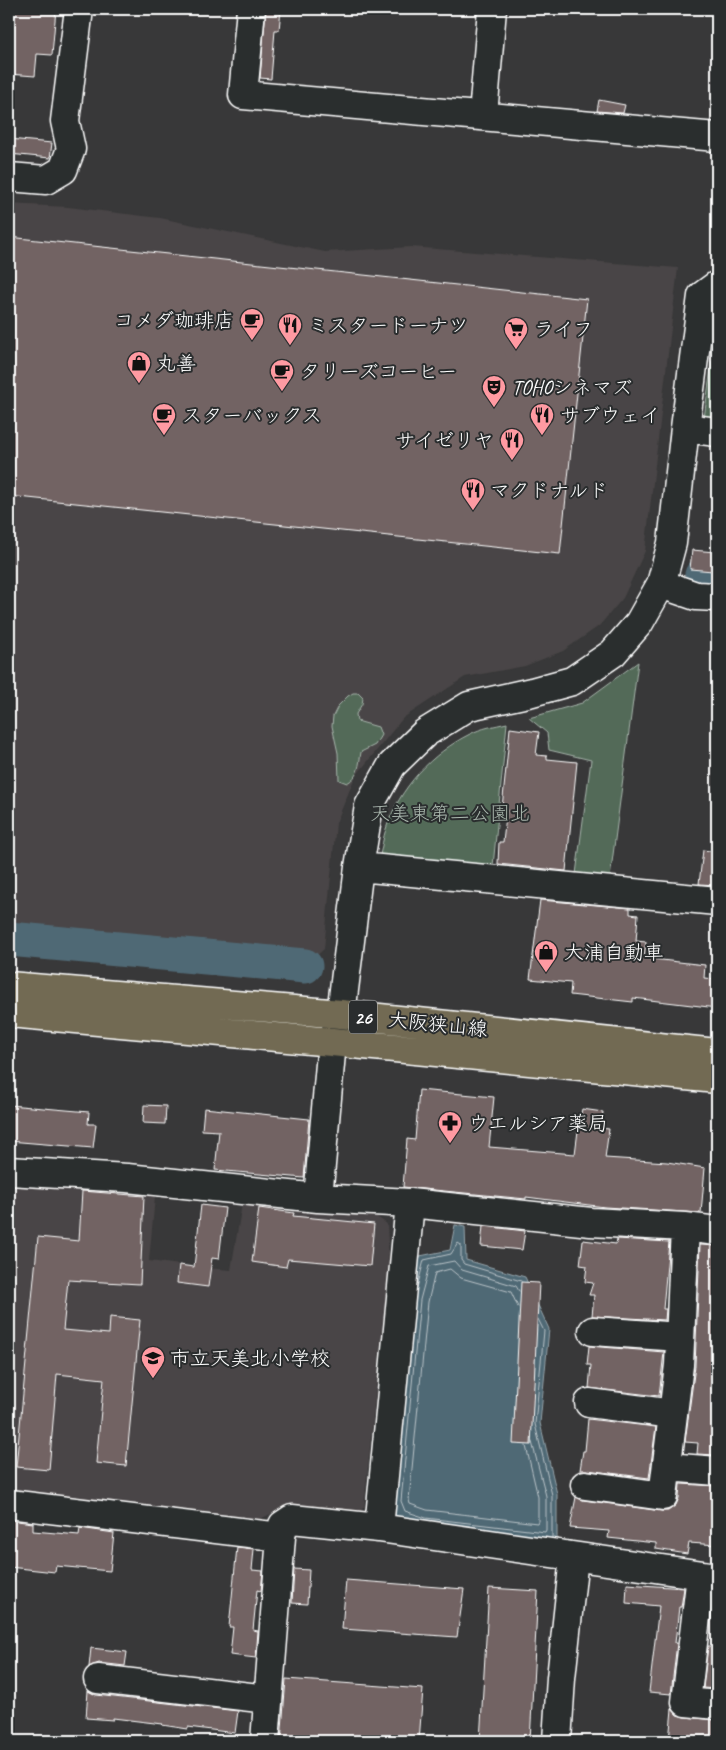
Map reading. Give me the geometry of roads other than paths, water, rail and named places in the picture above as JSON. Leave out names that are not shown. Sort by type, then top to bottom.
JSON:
[{"type":"main road","name":"大阪狭山線","points":[[9,986],[341,1014],[717,1053]]},
{"type":"main road","name":"大阪狭山線","points":[[9,1013],[717,1079]]},
{"type":"street","points":[[9,177],[46,180],[64,170],[71,149],[65,121],[79,9]]},
{"type":"street","points":[[251,9],[243,95],[717,137]]},
{"type":"street","points":[[483,115],[492,9]]},
{"type":"street","points":[[318,1198],[332,1042],[341,1014],[359,867],[369,806],[392,765],[425,733],[469,706],[572,681],[613,653],[639,623],[661,584],[672,543],[702,296],[717,278]]},
{"type":"street","points":[[685,428],[717,432]]},
{"type":"street","points":[[661,584],[696,596],[717,597]]},
{"type":"street","points":[[359,867],[717,901]]},
{"type":"street","points":[[9,1171],[127,1178],[318,1198],[410,1203],[591,1222],[685,1227],[717,1231]]},
{"type":"street","points":[[379,1528],[410,1203]]},
{"type":"street","points":[[585,1485],[663,1496],[679,1366],[685,1227]]},
{"type":"street","points":[[593,1331],[680,1337]]},
{"type":"street","points":[[589,1403],[673,1414]]},
{"type":"street","points":[[667,1467],[717,1472]]},
{"type":"street","points":[[9,1504],[281,1537]]},
{"type":"street","points":[[265,1741],[281,1537],[283,1525],[292,1519],[379,1528],[709,1576],[686,1702],[717,1705]]},
{"type":"street","points":[[556,1741],[574,1557]]},
{"type":"street","points":[[98,1679],[268,1699]]},
{"type":"water","points":[[455,1225],[465,1227],[466,1260],[525,1277],[549,1329],[540,1423],[557,1494],[557,1545],[397,1521],[389,1504],[409,1298],[420,1256],[450,1250]]},
{"type":"waterway","points":[[702,587],[702,575],[717,577]]},
{"type":"waterway","points":[[9,939],[305,966]]},
{"type":"place","name":"コメダ珈琲店","points":[[252,341]]},
{"type":"place","name":"ミスタードーナツ","points":[[290,346]]},
{"type":"place","name":"ライフ","points":[[516,350]]},
{"type":"place","name":"丸善","points":[[139,384]]},
{"type":"place","name":"タリーズコーヒー","points":[[282,392]]},
{"type":"place","name":"TOHOシネマズ","points":[[494,408]]},
{"type":"place","name":"スターバックス","points":[[164,436]]},
{"type":"place","name":"サブウェイ","points":[[542,436]]},
{"type":"place","name":"サイゼリヤ","points":[[512,461]]},
{"type":"place","name":"マクドナルド","points":[[473,511]]},
{"type":"place","name":"大浦自動車","points":[[546,973]]},
{"type":"place","name":"ウエルシア薬局","points":[[450,1144]]},
{"type":"place","name":"市立天美北小学校","points":[[153,1379]]},
{"type":"park label","name":"天美東第二公園北","points":[[450,813]]}]
